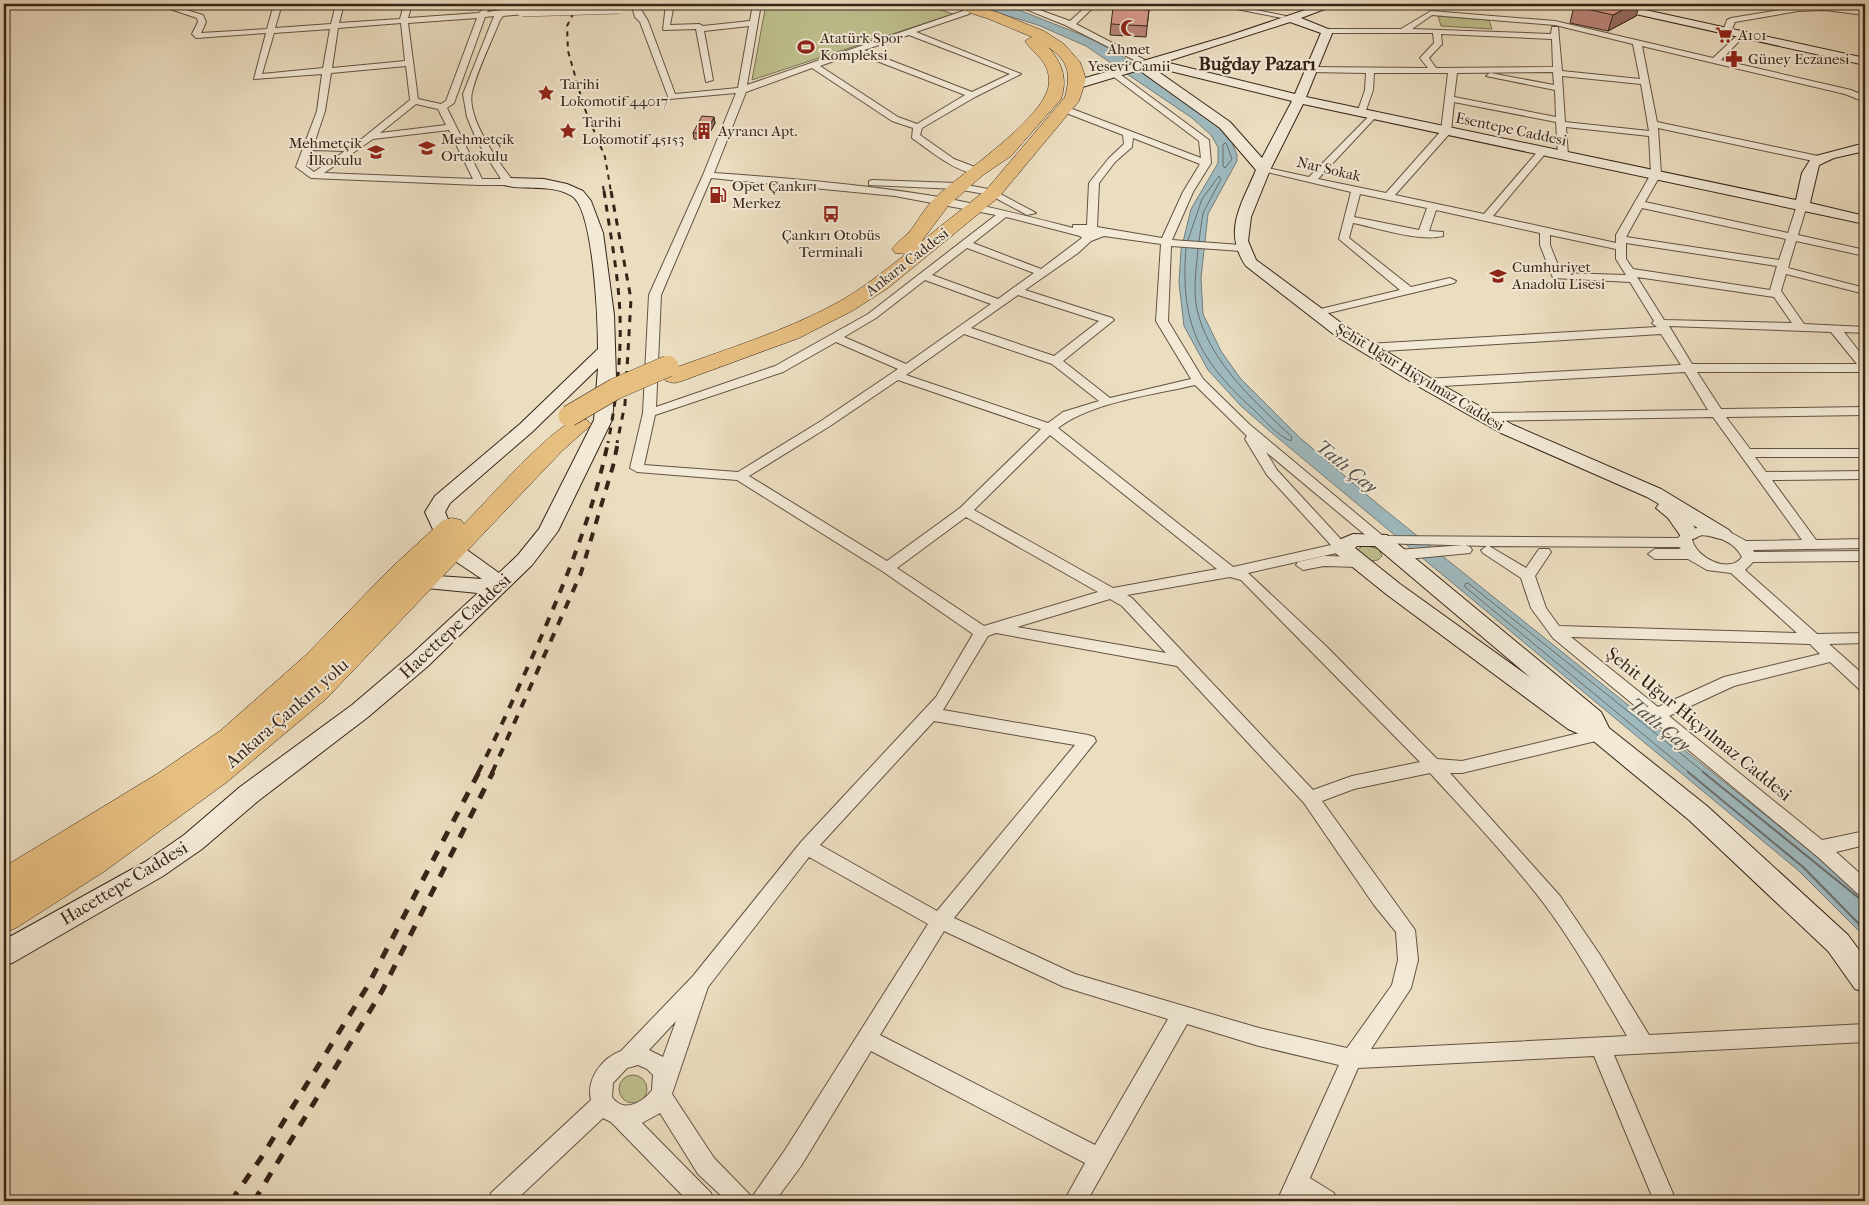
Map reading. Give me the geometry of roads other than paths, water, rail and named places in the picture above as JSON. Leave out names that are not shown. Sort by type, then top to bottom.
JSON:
[{"type":"highway","points":[[941,4],[969,9],[1020,26],[1043,37],[1064,52],[1078,78]]},
{"type":"highway","points":[[671,371],[798,315],[847,290],[884,264],[916,236],[941,202],[957,186],[1005,152],[1041,114],[1055,95],[1056,83],[1053,63],[1037,44],[969,9]]},
{"type":"highway","name":"Ankara Caddesi","points":[[671,371],[791,333],[845,307],[894,275],[993,193],[1074,98],[1078,78]]},
{"type":"highway","name":"Ankara-Çankırı yolu","points":[[4,884],[168,783],[231,740],[316,662],[400,574],[448,542],[554,446],[574,420],[623,398],[671,371]]},
{"type":"highway","name":"Ankara-Çankırı yolu","points":[[4,918],[93,861],[251,748],[316,692],[423,582],[448,542]]},
{"type":"street","points":[[159,4],[200,16],[202,22],[196,34],[199,36],[482,14],[500,8],[522,12],[639,8],[639,17],[644,21],[672,97],[742,90],[910,32],[969,9],[993,4]]},
{"type":"street","points":[[278,4],[257,77],[409,63]]},
{"type":"street","points":[[340,4],[334,25],[321,111],[301,167],[314,176],[510,182]]},
{"type":"street","points":[[408,4],[404,19],[414,101]]},
{"type":"street","points":[[479,182],[446,108],[482,14],[489,4]]},
{"type":"street","points":[[670,4],[666,28],[699,26],[700,29],[753,23]]},
{"type":"street","points":[[757,4],[742,90],[708,176],[655,295],[649,413],[637,468],[740,476],[989,630],[1172,660],[1182,660]]},
{"type":"street","points":[[1017,4],[1070,25],[1142,63],[1217,119],[1257,159],[1263,170]]},
{"type":"street","points":[[1027,8],[1041,4]]},
{"type":"street","points":[[1215,4],[1241,6],[1287,17],[1327,31],[1437,31],[1556,38]]},
{"type":"street","points":[[1287,17],[1315,4]]},
{"type":"street","points":[[1078,78],[1116,71],[1333,4]]},
{"type":"street","points":[[1631,4],[1729,28],[1741,34],[1865,62]]},
{"type":"street","points":[[1773,4],[1856,21]]},
{"type":"street","points":[[1841,4],[1848,11]]},
{"type":"street","points":[[1070,25],[1089,5]]},
{"type":"street","points":[[1603,5],[1865,54]]},
{"type":"street","points":[[500,8],[466,94],[477,133],[510,182]]},
{"type":"street","points":[[1729,28],[1731,20],[1798,9],[1825,8],[1865,13]]},
{"type":"street","points":[[1404,30],[1431,13],[1555,23],[1848,92],[1865,99]]},
{"type":"street","points":[[1555,23],[1572,16]]},
{"type":"street","points":[[1494,17],[1500,34]]},
{"type":"street","points":[[1555,23],[1563,156]]},
{"type":"street","points":[[700,29],[709,80]]},
{"type":"street","points":[[708,176],[816,184],[976,208],[1091,233],[1164,242],[1241,248],[1239,239],[1242,225],[1263,170],[1265,143],[1299,99],[1327,31]]},
{"type":"street","points":[[1433,69],[1424,58],[1438,44],[1437,31]]},
{"type":"street","points":[[910,32],[1017,74],[972,95],[918,127],[915,136],[951,161],[976,171]]},
{"type":"street","points":[[1716,60],[1741,34]]},
{"type":"street","points":[[1637,42],[1653,129],[1656,174],[1639,204],[1621,243],[1620,259],[1660,326],[1716,412],[1813,546]]},
{"type":"street","points":[[856,50],[972,95]]},
{"type":"street","name":"Esentepe Caddesi","points":[[1142,63],[1209,80],[1446,132],[1656,174],[1865,220]]},
{"type":"street","points":[[813,65],[895,119],[918,127]]},
{"type":"street","points":[[1311,68],[1370,72],[1433,69],[1557,71],[1644,82]]},
{"type":"street","points":[[1455,69],[1558,88]]},
{"type":"street","points":[[1388,197],[1446,132],[1455,69]]},
{"type":"street","points":[[1116,71],[1204,140],[1206,164],[1188,192],[1164,242],[1162,321],[1198,380],[1244,428],[1393,548],[1593,718],[1600,734]]},
{"type":"street","points":[[1312,180],[1367,114],[1370,72]]},
{"type":"street","points":[[1451,99],[1560,122],[1653,129],[1818,159],[1865,147]]},
{"type":"street","points":[[414,101],[458,112],[468,106]]},
{"type":"street","points":[[314,176],[356,149],[414,101]]},
{"type":"street","points":[[1064,109],[1206,164]]},
{"type":"street","points":[[369,137],[453,127]]},
{"type":"street","points":[[740,476],[805,438],[1074,252],[1091,233],[1094,183],[1112,160],[1129,145],[1126,132]]},
{"type":"street","points":[[1239,140],[1265,143]]},
{"type":"street","points":[[308,147],[356,149]]},
{"type":"street","points":[[1486,218],[1542,152]]},
{"type":"street","points":[[1800,326],[1775,291],[1802,205],[1810,168],[1818,159]]},
{"type":"street","name":"Nar Sokak","points":[[1263,170],[1545,231],[1782,267],[1865,291]]},
{"type":"street","name":"Hacettepe Caddesi","points":[[4,954],[154,869],[193,842],[257,788],[386,690],[525,560],[548,531],[600,431],[603,420],[607,350],[596,233],[584,201],[578,194],[562,187],[544,183],[510,182]]},
{"type":"street","points":[[816,184],[832,182],[957,186],[993,193],[1021,209],[1091,233]]},
{"type":"street","points":[[1356,190],[1344,235],[1347,243],[1408,291]]},
{"type":"street","points":[[1639,204],[1865,253]]},
{"type":"street","points":[[1423,234],[1432,207]]},
{"type":"street","points":[[649,413],[779,369],[872,316],[1005,214]]},
{"type":"street","points":[[1348,220],[1423,234],[1439,234]]},
{"type":"street","points":[[1545,231],[1545,245],[1557,276],[1630,276],[1777,294]]},
{"type":"street","points":[[967,244],[1043,273]]},
{"type":"street","name":"Şehit Uğur Hiçyılmaz Caddesi","points":[[1241,248],[1251,263],[1316,313],[1367,348],[1507,429],[1595,466]]},
{"type":"street","points":[[924,276],[998,303]]},
{"type":"street","points":[[1316,313],[1450,281]]},
{"type":"street","points":[[1016,291],[1108,320],[1056,360]]},
{"type":"street","points":[[1367,348],[1660,326],[1800,326],[1865,330]]},
{"type":"street","points":[[1834,328],[1865,368]]},
{"type":"street","points":[[962,329],[1056,360],[1108,402]]},
{"type":"street","points":[[835,337],[902,372],[1050,428],[1230,572],[1246,577],[1435,765],[1539,884],[1586,949],[1643,1044]]},
{"type":"street","points":[[498,584],[448,542],[435,512],[442,500],[526,428],[607,350]]},
{"type":"street","points":[[1425,383],[1688,368],[1865,368]]},
{"type":"street","points":[[888,568],[965,511],[1050,428],[1067,415],[1108,402],[1198,380]]},
{"type":"street","points":[[1486,417],[1865,411]]},
{"type":"street","points":[[1244,428],[1272,472],[1341,547],[1576,723],[1600,734],[1698,812],[1838,942],[1865,980]]},
{"type":"street","points":[[1746,453],[1865,452]]},
{"type":"street","points":[[1595,466],[1654,493],[1722,534],[1746,551],[1865,556]]},
{"type":"street","points":[[1595,466],[1655,500],[1675,514],[1688,544],[1712,566],[1734,568],[1742,566],[1747,562],[1746,551]]},
{"type":"street","points":[[1762,476],[1865,475]]},
{"type":"street","points":[[965,511],[1127,602],[1310,798],[1381,900],[1405,930],[1408,944],[1408,960],[1401,988],[1352,1059],[1293,1192],[1326,1201]]},
{"type":"street","points":[[1437,545],[1488,550],[1544,552],[1688,544],[1702,531],[1722,534]]},
{"type":"street","points":[[628,1058],[700,982],[807,847],[942,701],[989,630],[1112,593],[1230,572],[1341,547],[1353,540],[1393,548],[1437,545],[1688,544]]},
{"type":"street","points":[[1746,551],[1865,544]]},
{"type":"street","points":[[1246,577],[1324,561],[1359,562],[1378,566],[1394,562],[1393,548]]},
{"type":"street","points":[[1488,550],[1528,576],[1544,552]]},
{"type":"street","points":[[1734,568],[1865,685]]},
{"type":"street","name":"Şehit Uğur Hiçyılmaz Caddesi","points":[[1528,576],[1542,618],[1555,631],[1655,715],[1820,848],[1865,889]]},
{"type":"street","points":[[423,582],[479,586],[498,584]]},
{"type":"street","points":[[1555,631],[1814,639],[1865,638]]},
{"type":"street","points":[[1655,715],[1730,681],[1833,656]]},
{"type":"street","points":[[762,1201],[793,1158],[940,921],[1088,741],[930,714]]},
{"type":"street","points":[[1310,798],[1352,784],[1435,765],[1462,767],[1600,734]]},
{"type":"street","points":[[1820,848],[1865,838]]},
{"type":"street","points":[[807,847],[940,921],[1071,981],[1259,1037],[1352,1059],[1865,1033]]},
{"type":"street","points":[[499,1201],[611,1109],[641,1114],[651,1108],[663,1088],[700,982]]},
{"type":"street","points":[[1075,1201],[1182,1014]]},
{"type":"street","points":[[867,1039],[1100,1159]]},
{"type":"street","points":[[1600,1047],[1665,1201]]},
{"type":"street","points":[[703,1201],[611,1109],[600,1094],[604,1075],[619,1061],[628,1058],[647,1058],[656,1063],[662,1070],[663,1088],[706,1166],[743,1201]]},
{"type":"water","points":[[969,4],[1004,4],[1092,39],[1116,52],[1220,126],[1231,140],[1237,155],[1237,161],[1208,214],[1201,278],[1203,314],[1221,351],[1240,378],[1299,437],[1380,506],[1819,858],[1865,899],[1865,937],[1799,871],[1272,433],[1241,406],[1208,370],[1184,326],[1179,283],[1181,250],[1191,209],[1218,163],[1218,147],[1211,135],[1192,118],[1086,46],[1038,25]]},
{"type":"railway","points":[[578,4],[567,26],[568,51],[584,107],[605,157],[611,192]]},
{"type":"railway","points":[[603,186],[604,192]]},
{"type":"railway","points":[[604,191],[616,271],[620,316],[618,371],[608,443]]},
{"type":"railway","points":[[611,191],[631,299],[625,404],[617,443]]},
{"type":"railway","points":[[478,773],[500,728],[567,576],[586,523],[608,442]]},
{"type":"railway","points":[[492,773],[581,573],[613,466],[618,442]]},
{"type":"railway","points":[[231,1201],[261,1158],[367,987],[479,772]]},
{"type":"railway","points":[[254,1201],[382,991],[493,772]]},
{"type":"place","name":"Ahmet Yesevi Camii","points":[[1129,28]]},
{"type":"place","name":"A101","points":[[1724,35]]},
{"type":"place","name":"Atatürk Spor Kompleksi","points":[[806,47]]},
{"type":"place","name":"Güney Eczanesi","points":[[1734,59]]},
{"type":"place","name":"Tarihi Lokomotif 44017","points":[[546,93]]},
{"type":"place","name":"Tarihi Lokomotif 45153","points":[[568,131]]},
{"type":"place","name":"Ayrancı Apt.","points":[[704,131]]},
{"type":"place","name":"Mehmetçik Ortaokulu","points":[[427,148]]},
{"type":"place","name":"Mehmetçik İlkokulu","points":[[376,152]]},
{"type":"place","name":"Opet Çankırı Merkez","points":[[718,195]]},
{"type":"place","name":"Çankırı Otobüs Terminali","points":[[831,214]]},
{"type":"place","name":"Cumhuriyet Anadolu Lisesi","points":[[1498,276]]},
{"type":"district","name":"Buğday Pazarı","points":[[1257,63]]},
{"type":"water label","name":"Tatlı Çay","points":[[1347,466]]},
{"type":"water label","name":"Tatlı Çay","points":[[1660,724]]}]
